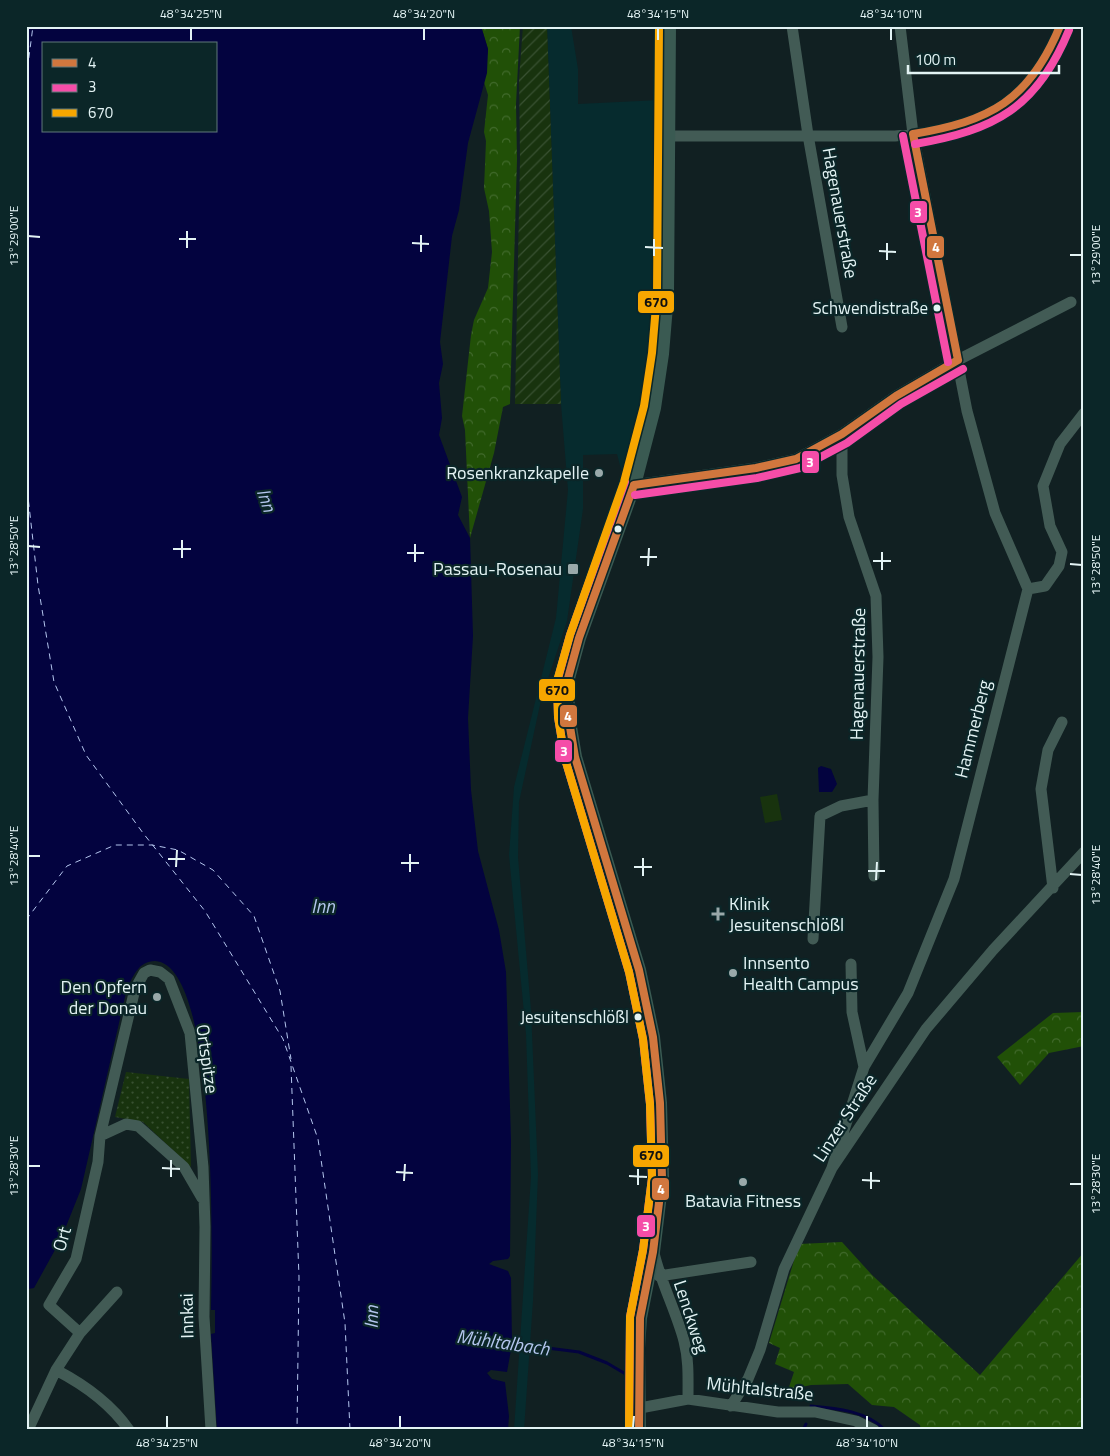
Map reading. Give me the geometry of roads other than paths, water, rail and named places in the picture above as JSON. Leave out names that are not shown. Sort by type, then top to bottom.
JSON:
[{"type":"main road","points":[[638,1430],[640,1408],[638,1341],[653,1252],[661,1185],[660,1103],[653,1037],[639,970],[575,757],[568,716],[567,682],[579,638],[634,485],[654,408],[662,354],[667,294],[668,26]]},
{"type":"street","name":"Hagenauerstraße","points":[[792,26],[808,135],[842,327]]},
{"type":"street","points":[[900,26],[913,134],[967,411],[995,513],[1028,590],[1045,586],[1059,566],[1062,552],[1050,526],[1043,486],[1060,444],[1084,413]]},
{"type":"street","points":[[668,136],[762,137],[913,134],[960,125],[1006,104],[1030,80],[1049,50],[1060,26]]},
{"type":"street","points":[[634,485],[756,468],[796,459],[842,434],[896,396],[958,360],[1071,302]]},
{"type":"street","name":"Hagenauerstraße","points":[[842,434],[842,475],[849,517],[876,596],[878,657],[873,800],[874,876]]},
{"type":"street","name":"Hammerberg","points":[[832,1168],[864,1067],[908,993],[954,880],[1028,590]]},
{"type":"street","points":[[1053,888],[1040,789],[1048,750],[1062,722]]},
{"type":"street","points":[[813,939],[820,816],[841,806],[873,800]]},
{"type":"street","name":"Linzer Straße","points":[[731,1406],[748,1379],[760,1350],[784,1269],[810,1210],[832,1168],[926,1029],[993,950],[1053,888],[1084,852]]},
{"type":"street","name":"Hammerberg","points":[[851,964],[852,1012],[864,1067]]},
{"type":"street","name":"Ortspitze","points":[[100,1136],[135,989],[144,973],[150,970],[160,972],[168,979],[190,1033],[203,1167],[203,1201]]},
{"type":"street","points":[[100,1136],[126,1124],[138,1126],[184,1167],[203,1201]]},
{"type":"street","name":"Ort","points":[[80,1333],[49,1305],[76,1259],[98,1162],[100,1136]]},
{"type":"street","name":"Innkai","points":[[203,1201],[205,1227],[204,1317],[211,1430]]},
{"type":"street","name":"Lenckweg","points":[[653,1252],[684,1341],[689,1368],[688,1399]]},
{"type":"street","name":"Lenckweg","points":[[660,1276],[751,1262]]},
{"type":"street","points":[[28,1430],[56,1370],[80,1333],[117,1292]]},
{"type":"street","points":[[56,1370],[74,1379],[119,1415],[129,1430]]},
{"type":"street","name":"Mühltalstraße","points":[[640,1408],[688,1399],[778,1412],[822,1413],[856,1421],[874,1430]]},
{"type":"water","name":"Inn","points":[[26,26],[481,26],[488,49],[487,73],[468,143],[459,210],[452,236],[440,342],[443,364],[439,383],[442,418],[439,435],[462,497],[458,515],[470,538],[473,636],[468,718],[471,790],[478,851],[499,930],[506,972],[511,1141],[510,1256],[508,1259],[493,1261],[489,1264],[508,1271],[511,1278],[512,1344],[507,1372],[491,1370],[487,1373],[492,1379],[505,1382],[509,1416],[508,1430],[217,1430],[211,1334],[215,1333],[215,1310],[211,1310],[211,1179],[201,1060],[191,1010],[176,975],[155,961],[141,966],[127,988],[81,1189],[61,1239],[34,1288],[26,1291]]},
{"type":"water","points":[[821,766],[831,769],[837,784],[832,792],[819,792],[818,768]]},
{"type":"waterway","name":"Mühltalbach","points":[[508,1343],[579,1352],[607,1363],[629,1376]]},
{"type":"waterway","name":"Mühltalbach","points":[[811,1406],[851,1412],[869,1419],[885,1430]]},
{"type":"waterway","points":[[803,1430],[806,1424]]},
{"type":"place","name":"Schwendistraße","points":[[937,308]]},
{"type":"place","name":"Rosenkranzkapelle","points":[[599,473]]},
{"type":"place","name":"Passau-Rosenau","points":[[573,569]]},
{"type":"place","name":"Klinik Jesuitenschlößl","points":[[718,914]]},
{"type":"place","name":"Innsento Health Campus","points":[[733,973]]},
{"type":"place","name":"Den Opfern der Donau","points":[[157,997]]},
{"type":"place","name":"Jesuitenschlößl","points":[[638,1017]]},
{"type":"place","name":"Batavia Fitness","points":[[743,1182]]}]
